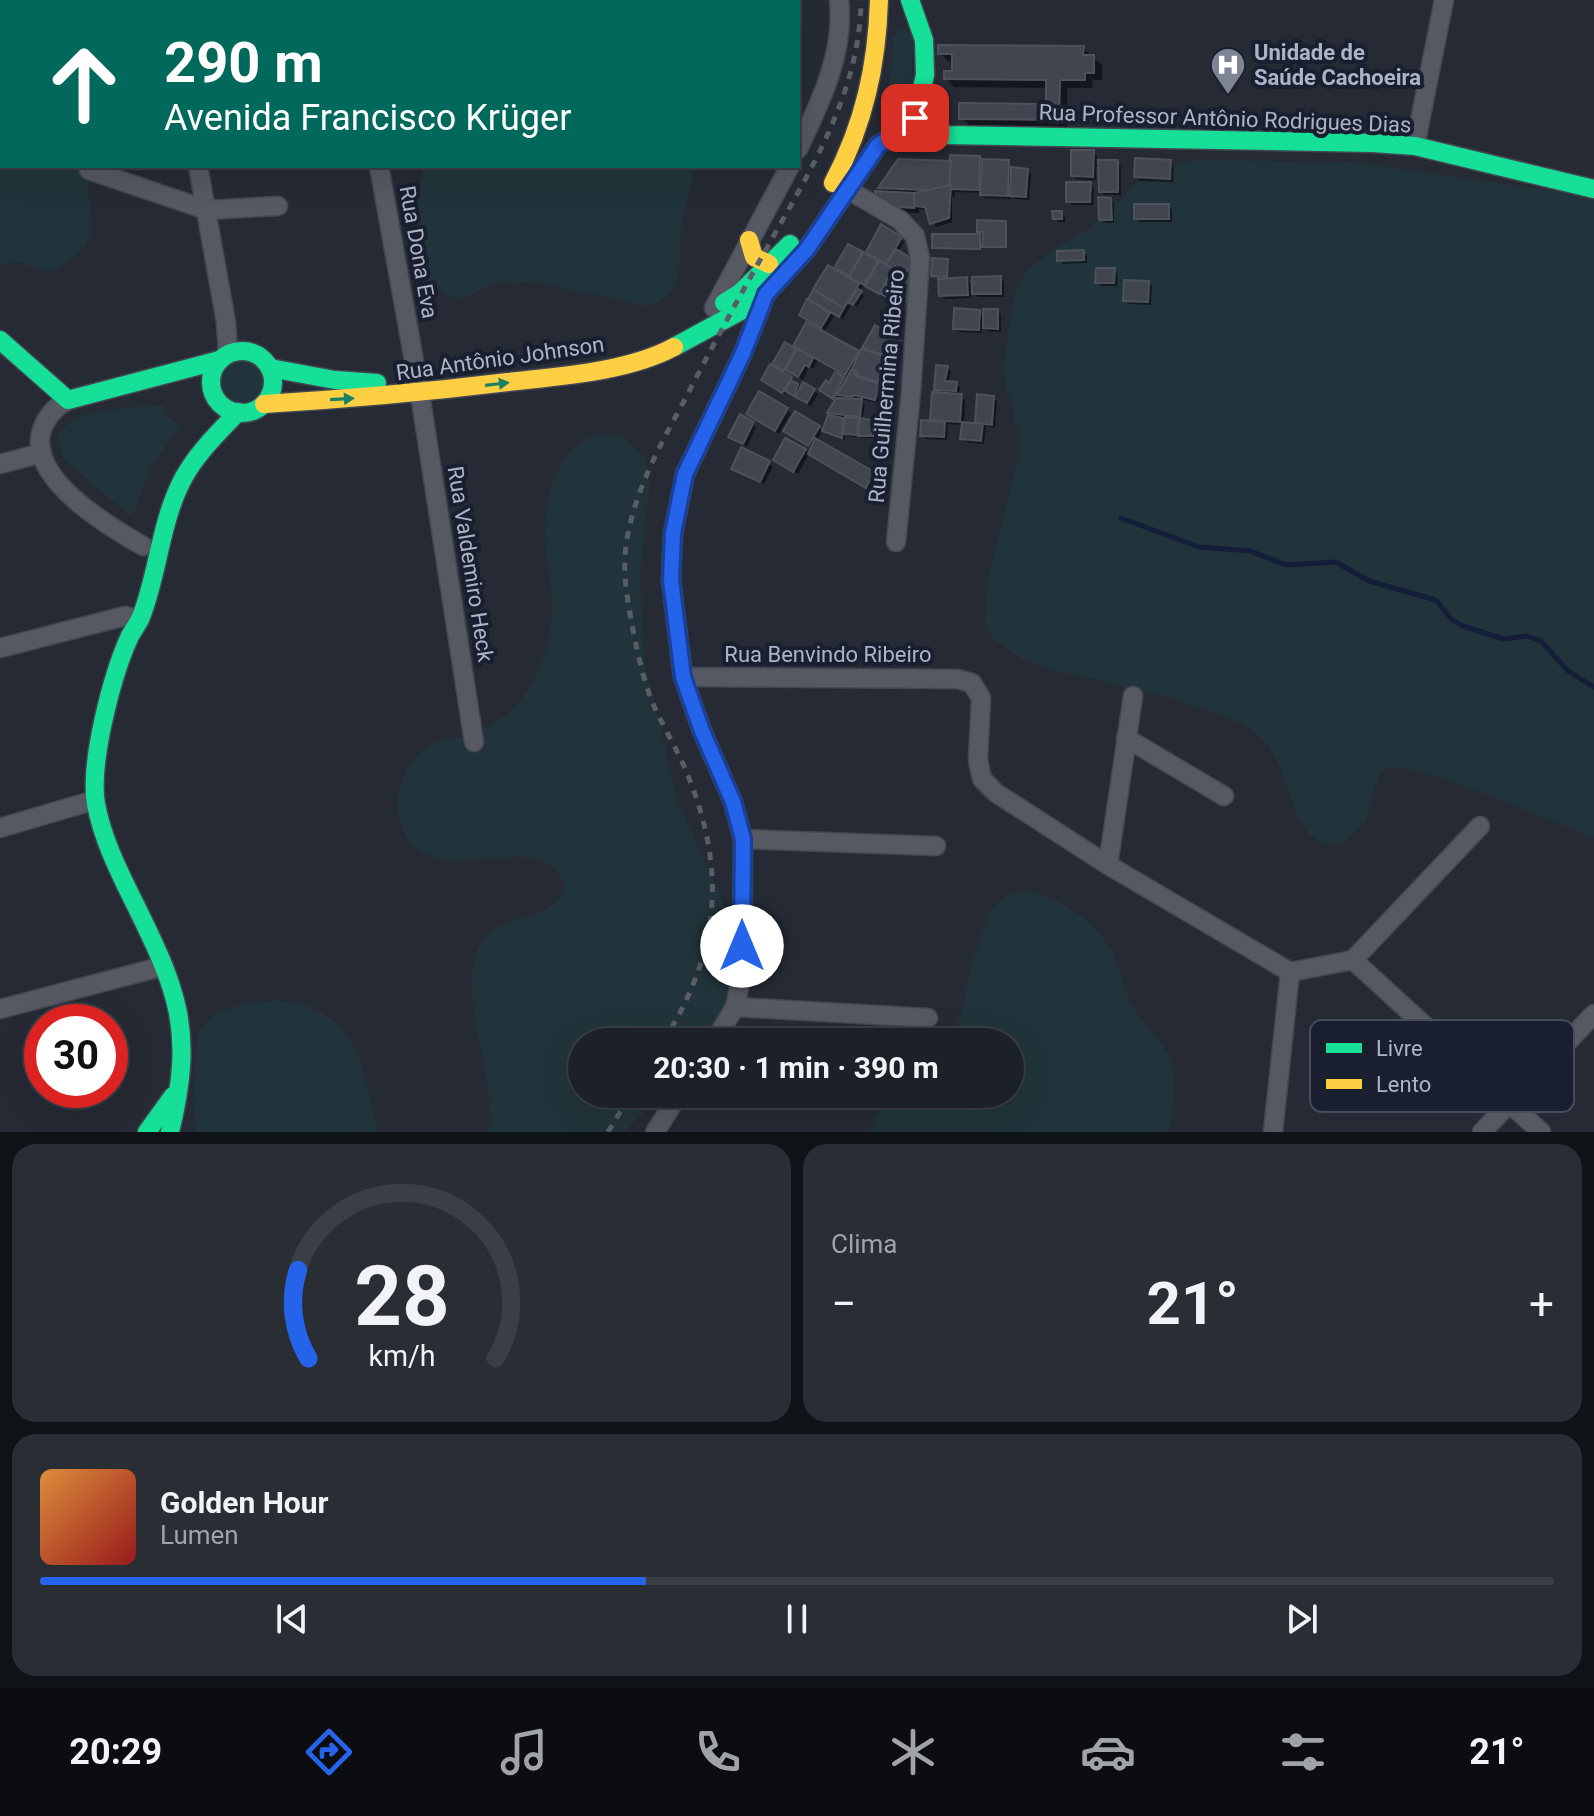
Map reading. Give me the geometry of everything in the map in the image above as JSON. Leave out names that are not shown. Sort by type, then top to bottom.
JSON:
[{"type":"main road","points":[[726,308],[766,294],[807,249],[841,186],[867,107],[879,25],[879,0]]},
{"type":"main road","points":[[726,308],[793,241],[878,145],[911,124],[917,115],[925,75],[924,40],[910,0]]},
{"type":"main road","points":[[879,25],[886,19],[898,16],[910,19],[920,27]]},
{"type":"main road","points":[[867,107],[878,124],[896,132]]},
{"type":"main road","points":[[917,115],[945,135]]},
{"type":"main road","name":"Rua Professor Antônio Rodrigues Dias","points":[[896,132],[1415,146],[1594,189]]},
{"type":"main road","points":[[749,240],[754,257],[769,264]]},
{"type":"main road","name":"Rua Antônio Johnson","points":[[264,404],[580,374],[624,365],[657,356],[726,308]]},
{"type":"main road","name":"Rua Antônio Johnson","points":[[270,368],[335,380],[419,387],[613,349],[650,339],[726,308]]},
{"type":"main road","points":[[0,339],[96,391]]},
{"type":"main road","points":[[0,339],[68,400],[167,376],[237,351],[256,354],[270,368],[273,386],[264,404],[256,409],[229,408],[183,453],[162,492],[143,546],[129,638],[100,742],[95,800],[110,852],[164,966],[178,1007],[183,1035],[182,1083],[170,1132]]},
{"type":"main road","points":[[212,387],[214,368],[224,357]]},
{"type":"main road","points":[[167,376],[212,387],[229,408]]},
{"type":"main road","points":[[132,618],[174,497],[193,461],[229,408]]},
{"type":"main road","points":[[147,1132],[182,1083]]},
{"type":"street","points":[[800,145],[825,94],[835,55],[841,12],[839,0]]},
{"type":"street","points":[[1415,146],[1444,0]]},
{"type":"street","points":[[198,168],[226,322],[224,357]]},
{"type":"street","name":"Rua Dona Eva","points":[[379,168],[419,387]]},
{"type":"street","points":[[743,353],[726,308],[738,260],[789,168]]},
{"type":"street","points":[[89,170],[207,210],[278,206]]},
{"type":"street","name":"Rua Guilhermina Ribeiro","points":[[841,186],[900,220],[915,236],[920,258],[896,542]]},
{"type":"street","points":[[722,1028],[735,1007],[742,973],[743,839],[733,802],[702,731],[683,677],[671,580],[673,533],[685,474],[743,353],[766,294]]},
{"type":"street","name":"Rua Valdemiro Heck","points":[[419,387],[474,742]]},
{"type":"street","points":[[68,400],[52,412],[44,424],[40,439],[48,471],[104,524],[143,546]]},
{"type":"street","points":[[0,464],[42,453]]},
{"type":"street","points":[[0,648],[132,618]]},
{"type":"street","name":"Rua Benvindo Ribeiro","points":[[683,677],[957,679],[972,683],[981,698],[978,760],[982,779],[996,793],[1108,865]]},
{"type":"street","points":[[1133,696],[1108,865],[1290,972],[1353,960],[1480,826]]},
{"type":"street","points":[[1126,738],[1224,796]]},
{"type":"street","points":[[0,828],[95,800]]},
{"type":"street","points":[[743,839],[936,846]]},
{"type":"street","points":[[1353,960],[1420,1020]]},
{"type":"street","points":[[0,1009],[164,966]]},
{"type":"street","points":[[1273,1132],[1290,972]]},
{"type":"street","points":[[735,1007],[928,1018]]},
{"type":"street","points":[[1574,1035],[1594,1014]]},
{"type":"street","points":[[655,1132],[670,1108]]},
{"type":"street","points":[[1482,1132],[1500,1112]]},
{"type":"street","points":[[1521,1112],[1541,1132]]},
{"type":"shaded area","points":[[906,30],[913,37],[911,106],[905,114],[891,112],[888,104],[893,38],[898,31]]},
{"type":"shaded area","points":[[1199,160],[1351,162],[1594,197],[1594,838],[1453,782],[1400,768],[1386,769],[1381,773],[1369,814],[1359,829],[1345,842],[1326,844],[1308,834],[1268,745],[1249,728],[1168,697],[1024,660],[993,639],[985,621],[987,582],[1021,445],[1003,373],[1013,298],[1025,272],[1054,249],[1089,229],[1141,180],[1161,167]]},
{"type":"shaded area","points":[[0,168],[88,168],[91,228],[82,250],[50,272],[17,262],[0,265]]},
{"type":"shaded area","points":[[424,168],[695,168],[682,220],[676,282],[665,298],[647,306],[534,282],[497,283],[460,299],[448,296],[427,281],[419,269],[416,202]]},
{"type":"shaded area","points":[[242,360],[257,366],[263,381],[257,396],[242,402],[227,396],[221,381],[227,366]]},
{"type":"shaded area","points":[[164,405],[163,413],[181,426],[152,465],[133,515],[129,515],[66,461],[58,444],[62,430],[73,421],[91,414]]},
{"type":"shaded area","points":[[601,433],[623,437],[645,457],[650,481],[640,574],[644,659],[678,802],[725,906],[734,950],[733,978],[727,1008],[718,1028],[568,1028],[568,1108],[649,1108],[624,1132],[488,1132],[488,1088],[473,1004],[474,963],[479,946],[500,925],[536,914],[562,897],[564,882],[550,865],[531,858],[449,860],[431,856],[415,847],[403,829],[399,817],[399,793],[406,771],[421,752],[436,743],[472,735],[491,726],[516,705],[534,680],[546,649],[552,616],[545,531],[547,505],[559,468],[574,447]]},
{"type":"shaded area","points":[[1030,891],[1054,900],[1077,913],[1105,940],[1130,1002],[1165,1050],[1172,1065],[1174,1090],[1169,1132],[870,1132],[883,1108],[1024,1108],[1024,1028],[957,1028],[986,921],[995,906],[1014,894]]},
{"type":"shaded area","points":[[276,1000],[304,1005],[325,1015],[341,1028],[361,1062],[378,1132],[196,1132],[193,1100],[197,1038],[202,1028],[210,1019],[230,1008]]},
{"type":"building","points":[[938,45],[1084,46],[1083,55],[1094,55],[1094,73],[1085,73],[1085,80],[1060,80],[1059,120],[959,119],[959,103],[1046,104],[1046,80],[944,79],[944,71],[952,71],[952,54],[938,54]]},
{"type":"building","points":[[1071,150],[1094,150],[1093,177],[1071,176]]},
{"type":"building","points":[[950,155],[980,156],[979,190],[949,189]]},
{"type":"building","points":[[1135,158],[1171,160],[1170,179],[1134,177]]},
{"type":"building","points":[[898,159],[951,161],[949,191],[878,188]]},
{"type":"building","points":[[982,159],[1009,160],[1008,196],[980,195]]},
{"type":"building","points":[[1098,160],[1118,160],[1118,192],[1099,192]]},
{"type":"building","points":[[1011,167],[1028,169],[1026,197],[1010,196]]},
{"type":"building","points":[[1066,182],[1091,182],[1090,202],[1066,202]]},
{"type":"building","points":[[951,185],[949,218],[930,224],[925,207],[914,206],[914,193]]},
{"type":"building","points":[[875,191],[914,193],[914,208],[881,206]]},
{"type":"building","points":[[1098,197],[1111,198],[1112,220],[1099,220]]},
{"type":"building","points":[[1134,204],[1169,204],[1169,219],[1134,219]]},
{"type":"building","points":[[1052,211],[1062,211],[1062,219],[1053,219]]},
{"type":"building","points":[[977,220],[1006,221],[1006,247],[982,247],[983,232],[977,232]]},
{"type":"building","points":[[881,224],[902,237],[886,264],[866,252]]},
{"type":"building","points":[[932,234],[980,234],[980,249],[932,248]]},
{"type":"building","points":[[848,244],[863,252],[849,276],[834,268]]},
{"type":"building","points":[[896,249],[914,260],[905,275],[886,265]]},
{"type":"building","points":[[1084,250],[1084,260],[1057,261],[1057,251]]},
{"type":"building","points":[[863,252],[878,261],[864,285],[849,277]]},
{"type":"building","points":[[932,258],[948,259],[947,277],[931,276]]},
{"type":"building","points":[[879,261],[893,269],[879,294],[865,286]]},
{"type":"building","points":[[828,265],[859,284],[844,308],[813,289]]},
{"type":"building","points":[[1096,268],[1115,268],[1114,283],[1095,283]]},
{"type":"building","points":[[893,270],[910,279],[907,302],[881,294]]},
{"type":"building","points":[[1001,276],[1001,294],[972,294],[972,277]]},
{"type":"building","points":[[967,277],[968,295],[939,296],[938,279]]},
{"type":"building","points":[[1124,280],[1149,281],[1148,302],[1123,301]]},
{"type":"building","points":[[857,288],[862,291],[853,305],[849,303]]},
{"type":"building","points":[[813,290],[844,308],[839,317],[808,299]]},
{"type":"building","points":[[807,299],[830,313],[821,328],[799,315]]},
{"type":"building","points":[[954,308],[980,310],[979,330],[953,329]]},
{"type":"building","points":[[983,309],[998,309],[998,329],[983,328]]},
{"type":"building","points":[[806,322],[859,351],[845,375],[793,346]]},
{"type":"building","points":[[875,325],[900,340],[897,359],[862,348]]},
{"type":"building","points":[[785,342],[796,349],[783,371],[772,364]]},
{"type":"building","points":[[797,349],[813,358],[809,367],[805,365],[798,377],[785,370]]},
{"type":"building","points":[[861,349],[885,356],[878,382],[856,375],[858,371],[852,369]]},
{"type":"building","points":[[770,364],[792,377],[782,393],[761,380]]},
{"type":"building","points":[[936,365],[948,366],[945,381],[957,382],[956,391],[934,390]]},
{"type":"building","points":[[851,370],[855,376],[880,384],[875,400],[837,395]]},
{"type":"building","points":[[835,372],[844,377],[833,399],[819,390],[826,380],[829,383]]},
{"type":"building","points":[[791,380],[798,384],[794,396],[785,391]]},
{"type":"building","points":[[803,382],[815,389],[807,403],[795,397]]},
{"type":"building","points":[[759,391],[788,408],[775,431],[746,414]]},
{"type":"building","points":[[932,392],[962,394],[960,422],[930,420]]},
{"type":"building","points":[[977,394],[994,396],[992,425],[975,423]]},
{"type":"building","points":[[836,398],[862,399],[860,417],[827,413]]},
{"type":"building","points":[[795,411],[820,426],[808,446],[783,431]]},
{"type":"building","points":[[740,414],[754,422],[743,444],[728,437]]},
{"type":"building","points":[[828,415],[843,418],[842,438],[822,431]]},
{"type":"building","points":[[845,417],[858,418],[857,435],[843,434]]},
{"type":"building","points":[[860,418],[872,420],[871,436],[858,436]]},
{"type":"building","points":[[873,419],[888,421],[887,437],[872,436]]},
{"type":"building","points":[[921,420],[945,422],[944,437],[920,436]]},
{"type":"building","points":[[962,422],[983,424],[981,441],[960,439]]},
{"type":"building","points":[[785,438],[806,449],[793,472],[773,460]]},
{"type":"building","points":[[815,438],[874,472],[866,488],[808,454]]},
{"type":"building","points":[[741,447],[770,461],[760,482],[731,469]]},
{"type":"waterway","points":[[1121,518],[1199,547],[1250,551],[1286,565],[1336,562],[1369,581],[1436,600],[1452,620],[1463,626],[1503,639],[1527,636],[1541,641],[1568,671],[1594,687]]},
{"type":"railway","points":[[671,1028],[697,974],[707,940],[712,907],[712,873],[698,803],[684,766],[654,706],[639,659],[625,578],[629,527],[648,471],[665,436],[830,129],[852,66],[861,0]]},
{"type":"railway","points":[[608,1132],[623,1108]]},
{"type":"traffic: fast","points":[[674,347],[766,294],[807,249],[878,145],[906,128],[915,118],[925,75],[924,40],[910,0]]},
{"type":"traffic: fast","points":[[891,131],[945,135],[1415,146],[1594,189]]},
{"type":"traffic: fast","points":[[724,303],[740,293],[790,244]]},
{"type":"traffic: fast","points":[[0,340],[68,400],[220,360]]},
{"type":"traffic: fast","points":[[242,351],[264,360],[273,382],[264,404],[242,413],[220,404],[211,382],[220,360],[242,351]]},
{"type":"traffic: fast","points":[[270,368],[335,380],[377,383]]},
{"type":"traffic: fast","points":[[170,1132],[181,1066],[178,1012],[161,960],[102,829],[96,804],[96,766],[116,674],[147,600],[176,494],[196,459],[238,412]]},
{"type":"traffic: fast","points":[[147,1132],[173,1096]]},
{"type":"traffic: slow","points":[[833,183],[853,139],[867,94],[879,0]]},
{"type":"traffic: slow","points":[[749,240],[754,257],[769,264]]},
{"type":"traffic: slow","points":[[264,404],[571,375],[636,362],[674,347]]},
{"type":"place","name":"Unidade de Saúde Cachoeira","points":[[1228,96]]},
{"type":"route","points":[[742,946],[743,839],[733,802],[702,731],[683,677],[675,623],[671,580],[673,533],[685,474],[743,353],[766,294],[807,249],[878,145],[906,128],[915,118]]}]
